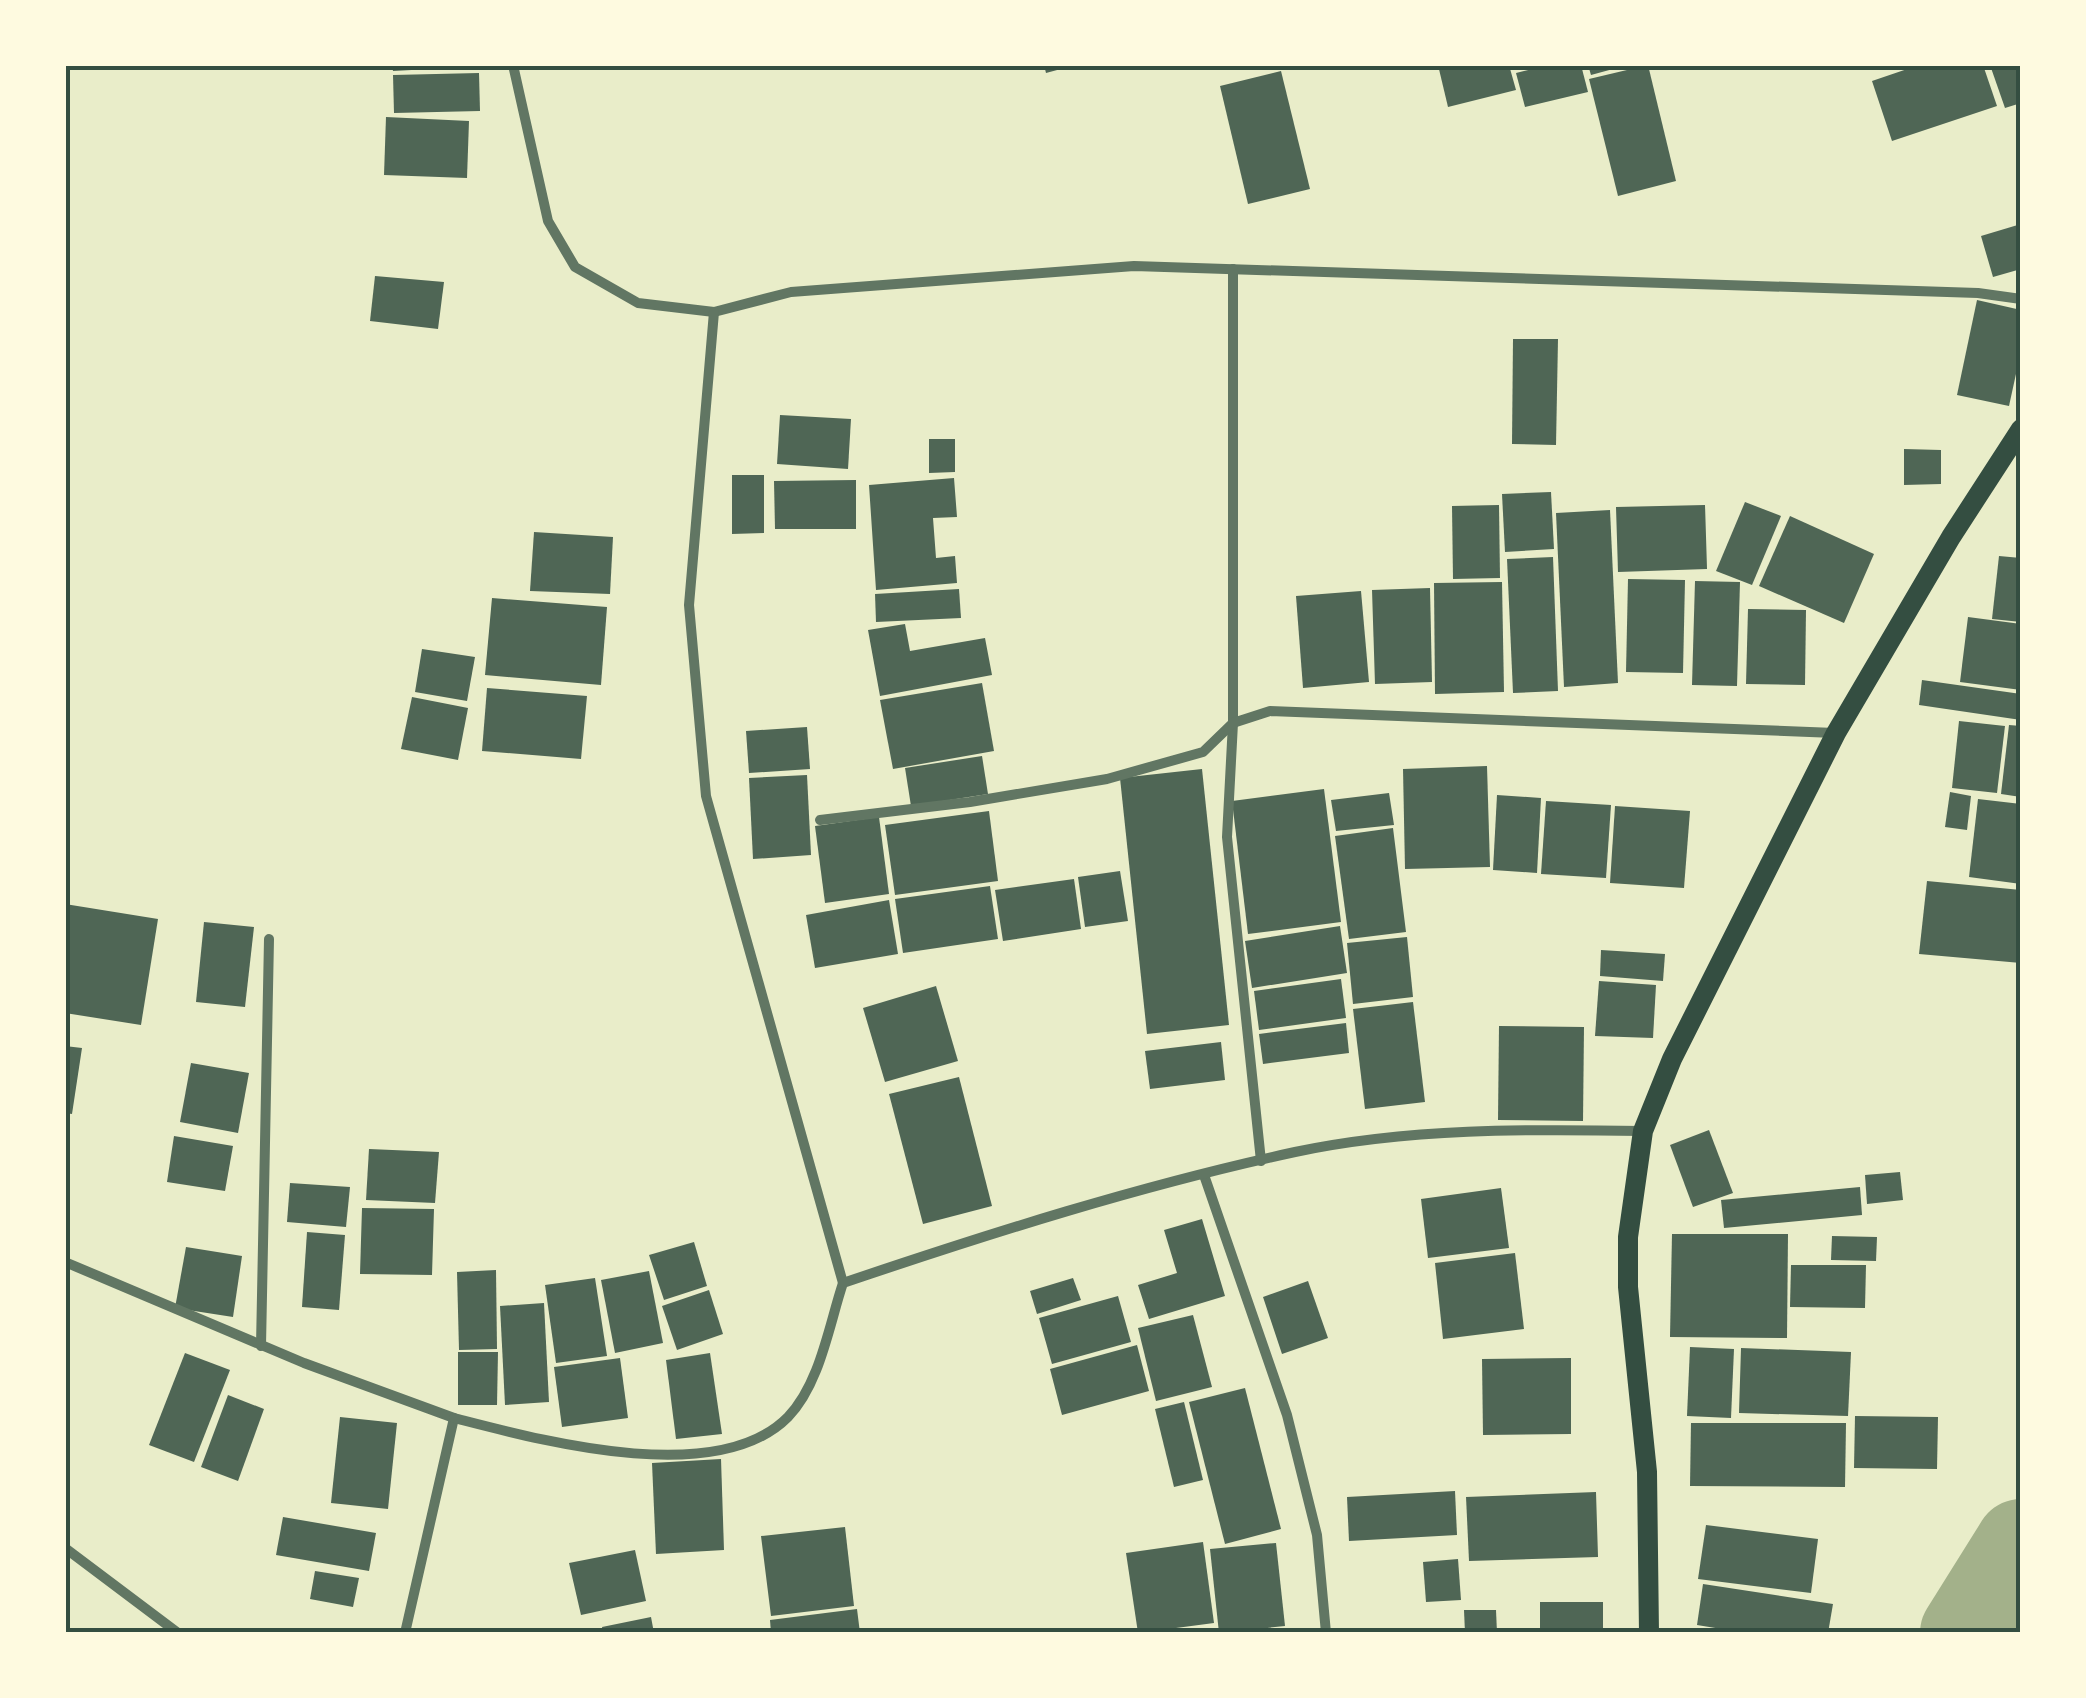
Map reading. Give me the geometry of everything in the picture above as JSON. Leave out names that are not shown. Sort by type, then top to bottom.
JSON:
[{"type":"main road","points":[[1649,1633],[1648,1488],[1628,1287],[1628,1237],[1642,1131],[1672,1059],[1836,733],[2021,429]]},
{"type":"street","points":[[513,65],[548,221],[575,267],[638,303],[714,312],[791,292],[1134,266],[1978,293],[2021,299]]},
{"type":"street","points":[[1233,269],[1233,723],[1227,838],[1261,1161]]},
{"type":"street","points":[[65,1262],[261,1346],[454,1418],[556,1442],[660,1455],[750,1443],[788,1417],[811,1381],[843,1282],[706,796],[690,605],[714,312]]},
{"type":"street","points":[[820,820],[1107,780],[1203,752],[1233,723],[1270,711],[1836,733]]},
{"type":"street","points":[[261,1346],[268,939]]},
{"type":"street","points":[[843,1282],[1090,1204],[1297,1152],[1416,1136],[1516,1129],[1642,1131]]},
{"type":"street","points":[[1204,1175],[1287,1415],[1317,1535],[1326,1633]]},
{"type":"street","points":[[405,1633],[454,1418]]},
{"type":"street","points":[[65,1548],[178,1633]]},
{"type":"building","points":[[392,65],[449,65],[449,68],[393,71]]},
{"type":"building","points":[[1044,65],[1072,65],[1072,66],[1046,73]]},
{"type":"building","points":[[1438,65],[1509,65],[1516,90],[1448,107]]},
{"type":"building","points":[[1549,65],[1581,65],[1588,92],[1525,107],[1516,73]]},
{"type":"building","points":[[1588,65],[1624,65],[1624,66],[1591,75]]},
{"type":"building","points":[[1648,65],[1676,181],[1618,196],[1589,79]]},
{"type":"building","points":[[1919,65],[1983,65],[1997,106],[1892,141],[1872,81]]},
{"type":"building","points":[[1990,65],[2021,65],[2021,103],[2005,108]]},
{"type":"building","points":[[1281,71],[1310,189],[1248,204],[1220,86]]},
{"type":"building","points":[[479,73],[480,111],[394,113],[393,75]]},
{"type":"building","points":[[386,117],[469,121],[467,178],[384,175]]},
{"type":"building","points":[[2021,224],[2021,269],[1993,277],[1981,236]]},
{"type":"building","points":[[375,276],[444,282],[438,329],[370,321]]},
{"type":"building","points":[[1977,300],[2021,310],[2021,351],[2009,406],[1957,395]]},
{"type":"building","points":[[1513,339],[1558,339],[1556,445],[1512,444]]},
{"type":"building","points":[[780,415],[851,419],[848,469],[777,464]]},
{"type":"building","points":[[929,439],[955,439],[955,472],[929,473]]},
{"type":"building","points":[[1904,449],[1941,450],[1941,484],[1904,485]]},
{"type":"building","points":[[732,475],[764,475],[764,533],[732,534]]},
{"type":"building","points":[[954,478],[957,517],[933,518],[936,558],[955,556],[957,583],[876,590],[869,485]]},
{"type":"building","points":[[856,480],[856,529],[775,529],[774,481]]},
{"type":"building","points":[[1551,492],[1554,549],[1505,552],[1502,494]]},
{"type":"building","points":[[1745,502],[1781,516],[1752,585],[1716,571]]},
{"type":"building","points":[[1499,505],[1500,578],[1453,579],[1452,506]]},
{"type":"building","points":[[1705,505],[1707,569],[1618,572],[1616,507]]},
{"type":"building","points":[[1610,510],[1618,683],[1564,687],[1556,513]]},
{"type":"building","points":[[1790,516],[1874,554],[1844,623],[1759,586]]},
{"type":"building","points":[[534,532],[613,537],[610,594],[530,591]]},
{"type":"building","points":[[1999,556],[2021,558],[2021,622],[1992,619]]},
{"type":"building","points":[[1553,557],[1558,691],[1513,693],[1507,559]]},
{"type":"building","points":[[1628,579],[1685,580],[1683,673],[1626,672]]},
{"type":"building","points":[[1695,581],[1740,582],[1737,686],[1692,685]]},
{"type":"building","points":[[1502,582],[1504,692],[1435,694],[1434,583]]},
{"type":"building","points":[[1430,588],[1432,682],[1375,684],[1372,590]]},
{"type":"building","points":[[959,589],[961,618],[876,622],[875,594]]},
{"type":"building","points":[[1361,591],[1369,682],[1303,688],[1296,596]]},
{"type":"building","points":[[492,598],[607,607],[601,685],[485,675]]},
{"type":"building","points":[[1748,609],[1806,610],[1805,685],[1746,684]]},
{"type":"building","points":[[1968,617],[2021,624],[2021,690],[1960,682]]},
{"type":"building","points":[[905,624],[910,651],[985,638],[992,675],[880,696],[868,630]]},
{"type":"building","points":[[422,649],[475,657],[467,701],[415,692]]},
{"type":"building","points":[[1922,680],[2021,694],[2021,720],[1919,705]]},
{"type":"building","points":[[982,683],[994,751],[893,769],[880,700]]},
{"type":"building","points":[[487,688],[587,696],[581,759],[482,751]]},
{"type":"building","points":[[412,697],[468,708],[458,760],[401,749]]},
{"type":"building","points":[[1959,721],[2005,726],[1997,793],[1952,788]]},
{"type":"building","points":[[2009,725],[2021,726],[2021,797],[2001,794]]},
{"type":"building","points":[[807,727],[810,769],[749,773],[746,731]]},
{"type":"building","points":[[982,756],[988,794],[911,806],[905,768]]},
{"type":"building","points":[[1487,766],[1490,867],[1405,869],[1403,769]]},
{"type":"building","points":[[1202,769],[1229,1025],[1147,1034],[1120,778]]},
{"type":"building","points":[[807,775],[811,855],[753,859],[749,778]]},
{"type":"building","points":[[1324,789],[1341,922],[1248,934],[1232,801]]},
{"type":"building","points":[[1950,792],[1971,796],[1967,830],[1945,827]]},
{"type":"building","points":[[1389,793],[1394,825],[1336,831],[1331,800]]},
{"type":"building","points":[[1497,795],[1541,798],[1537,873],[1493,870]]},
{"type":"building","points":[[1978,799],[2021,804],[2021,884],[1969,877]]},
{"type":"building","points":[[1546,801],[1611,805],[1606,878],[1541,874]]},
{"type":"building","points":[[1615,806],[1690,811],[1684,888],[1610,883]]},
{"type":"building","points":[[989,811],[998,881],[895,895],[885,825]]},
{"type":"building","points":[[879,817],[889,894],[825,903],[815,826]]},
{"type":"building","points":[[1393,828],[1406,932],[1349,939],[1335,836]]},
{"type":"building","points":[[1120,871],[1128,921],[1085,927],[1078,877]]},
{"type":"building","points":[[1074,879],[1081,929],[1003,941],[995,890]]},
{"type":"building","points":[[1927,881],[2021,890],[2021,963],[1919,954]]},
{"type":"building","points":[[990,886],[998,939],[903,953],[895,899]]},
{"type":"building","points":[[889,900],[898,954],[815,968],[806,915]]},
{"type":"building","points":[[65,904],[158,919],[141,1025],[65,1013]]},
{"type":"building","points":[[204,922],[254,927],[245,1007],[196,1002]]},
{"type":"building","points":[[1340,926],[1347,973],[1252,988],[1245,941]]},
{"type":"building","points":[[1407,937],[1413,997],[1353,1004],[1347,943]]},
{"type":"building","points":[[1601,950],[1665,954],[1663,981],[1600,976]]},
{"type":"building","points":[[1341,979],[1346,1018],[1259,1030],[1254,991]]},
{"type":"building","points":[[1599,981],[1656,985],[1653,1038],[1595,1036]]},
{"type":"building","points":[[936,986],[958,1061],[885,1082],[863,1008]]},
{"type":"building","points":[[1413,1002],[1425,1102],[1365,1109],[1353,1009]]},
{"type":"building","points":[[1346,1023],[1349,1053],[1263,1064],[1259,1034]]},
{"type":"building","points":[[1499,1026],[1584,1027],[1583,1121],[1498,1120]]},
{"type":"building","points":[[1221,1042],[1225,1080],[1150,1089],[1145,1051]]},
{"type":"building","points":[[65,1046],[82,1048],[72,1114],[65,1113]]},
{"type":"building","points":[[191,1063],[249,1073],[238,1133],[180,1122]]},
{"type":"building","points":[[959,1077],[992,1206],[923,1224],[889,1094]]},
{"type":"building","points":[[1709,1130],[1733,1193],[1693,1207],[1670,1145]]},
{"type":"building","points":[[174,1136],[233,1146],[225,1191],[167,1182]]},
{"type":"building","points":[[369,1149],[439,1152],[435,1203],[366,1200]]},
{"type":"building","points":[[1900,1172],[1903,1200],[1867,1204],[1865,1175]]},
{"type":"building","points":[[290,1183],[350,1187],[346,1227],[287,1222]]},
{"type":"building","points":[[1860,1187],[1862,1215],[1724,1228],[1721,1200]]},
{"type":"building","points":[[1501,1188],[1509,1248],[1428,1258],[1421,1199]]},
{"type":"building","points":[[362,1208],[434,1209],[432,1275],[360,1274]]},
{"type":"building","points":[[1202,1219],[1225,1296],[1149,1319],[1138,1285],[1177,1273],[1164,1230]]},
{"type":"building","points":[[307,1232],[345,1235],[339,1310],[302,1307]]},
{"type":"building","points":[[1672,1234],[1788,1234],[1787,1338],[1670,1337]]},
{"type":"building","points":[[1832,1236],[1877,1237],[1876,1261],[1831,1260]]},
{"type":"building","points":[[694,1242],[707,1286],[664,1300],[649,1255]]},
{"type":"building","points":[[186,1247],[242,1256],[233,1317],[175,1308]]},
{"type":"building","points":[[1515,1253],[1524,1329],[1443,1339],[1435,1263]]},
{"type":"building","points":[[1791,1265],[1866,1265],[1865,1308],[1790,1307]]},
{"type":"building","points":[[496,1270],[497,1349],[459,1350],[457,1272]]},
{"type":"building","points":[[649,1271],[663,1343],[615,1353],[601,1280]]},
{"type":"building","points":[[595,1278],[607,1356],[556,1363],[545,1285]]},
{"type":"building","points":[[1073,1278],[1081,1300],[1037,1314],[1030,1291]]},
{"type":"building","points":[[1308,1281],[1328,1338],[1282,1354],[1263,1297]]},
{"type":"building","points":[[709,1290],[723,1334],[677,1350],[662,1306]]},
{"type":"building","points":[[1118,1296],[1131,1342],[1052,1364],[1039,1318]]},
{"type":"building","points":[[544,1303],[549,1402],[505,1405],[500,1306]]},
{"type":"building","points":[[1193,1315],[1212,1387],[1156,1401],[1138,1328]]},
{"type":"building","points":[[1137,1345],[1149,1391],[1062,1415],[1050,1369]]},
{"type":"building","points":[[1690,1347],[1734,1349],[1731,1418],[1687,1416]]},
{"type":"building","points":[[1741,1348],[1851,1352],[1848,1416],[1739,1413]]},
{"type":"building","points":[[458,1352],[498,1352],[497,1405],[458,1405]]},
{"type":"building","points":[[185,1353],[230,1370],[194,1462],[149,1445]]},
{"type":"building","points":[[710,1353],[722,1434],[676,1439],[666,1360]]},
{"type":"building","points":[[620,1358],[628,1418],[562,1427],[554,1367]]},
{"type":"building","points":[[1571,1358],[1571,1434],[1483,1435],[1482,1359]]},
{"type":"building","points":[[1245,1388],[1281,1529],[1225,1544],[1189,1402]]},
{"type":"building","points":[[228,1395],[264,1409],[238,1481],[201,1467]]},
{"type":"building","points":[[1184,1402],[1203,1480],[1174,1487],[1155,1409]]},
{"type":"building","points":[[1855,1416],[1938,1417],[1937,1469],[1854,1468]]},
{"type":"building","points":[[340,1417],[397,1423],[388,1509],[331,1503]]},
{"type":"building","points":[[1691,1423],[1846,1423],[1845,1487],[1690,1486]]},
{"type":"building","points":[[721,1459],[724,1550],[656,1554],[652,1463]]},
{"type":"building","points":[[1455,1491],[1457,1535],[1349,1541],[1347,1497]]},
{"type":"building","points":[[1596,1492],[1598,1557],[1469,1561],[1466,1497]]},
{"type":"building","points":[[283,1517],[376,1533],[369,1571],[276,1555]]},
{"type":"building","points":[[1706,1525],[1818,1539],[1811,1593],[1698,1579]]},
{"type":"building","points":[[845,1527],[854,1606],[771,1616],[761,1536]]},
{"type":"building","points":[[1203,1542],[1214,1623],[1138,1633],[1126,1553]]},
{"type":"building","points":[[1276,1543],[1285,1626],[1219,1633],[1210,1549]]},
{"type":"building","points":[[635,1550],[646,1601],[581,1615],[569,1563]]},
{"type":"building","points":[[1458,1559],[1461,1600],[1426,1602],[1423,1562]]},
{"type":"building","points":[[315,1571],[359,1578],[353,1607],[310,1599]]},
{"type":"building","points":[[1703,1584],[1833,1604],[1828,1633],[1746,1633],[1697,1625]]},
{"type":"building","points":[[1540,1602],[1603,1602],[1603,1633],[1540,1633]]},
{"type":"building","points":[[857,1609],[860,1633],[771,1633],[770,1620]]},
{"type":"building","points":[[1464,1610],[1496,1610],[1497,1633],[1465,1633]]},
{"type":"building","points":[[651,1617],[654,1633],[603,1633],[602,1627]]},
{"type":"waterway","points":[[1966,1633],[2021,1545]]}]
